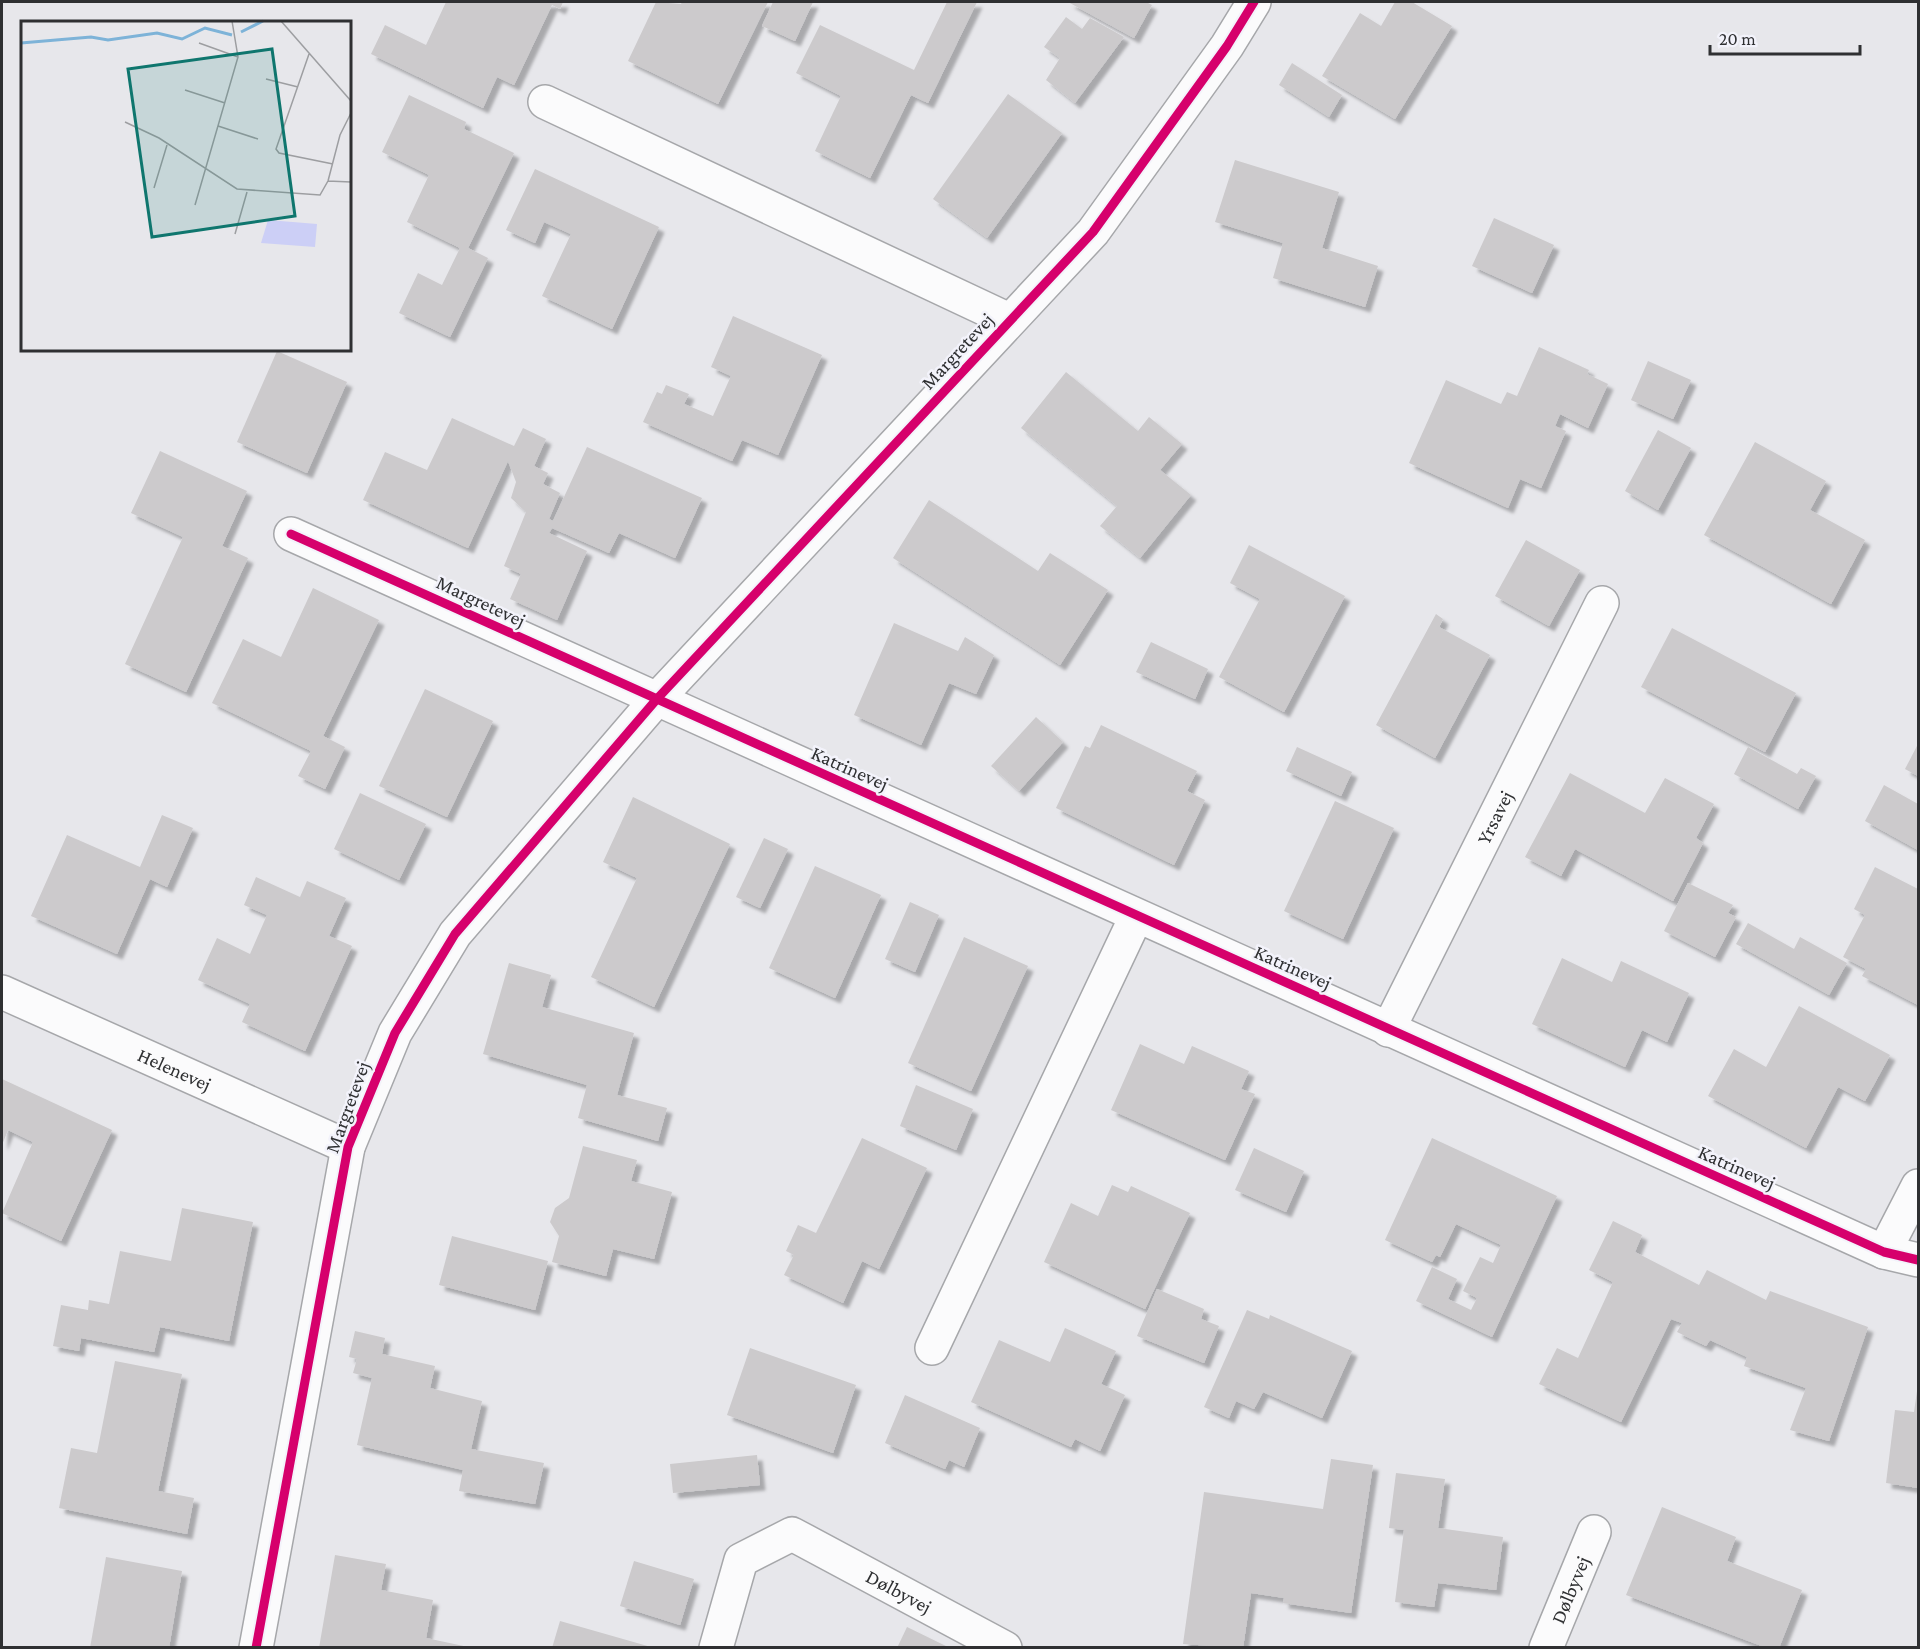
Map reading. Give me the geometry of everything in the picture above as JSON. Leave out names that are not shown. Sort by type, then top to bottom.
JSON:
[{"type":"street","name":"Margretevej","points":[[256,1647],[348,1147],[395,1033],[455,934],[656,700],[1093,232],[1227,46],[1254,2]]},
{"type":"street","name":"Margretevej","points":[[545,102],[1010,320]]},
{"type":"street","name":"Margretevej","points":[[291,534],[656,700]]},
{"type":"street","name":"Yrsavej","points":[[1388,1030],[1602,603]]},
{"type":"street","name":"Katrinevej","points":[[656,700],[1884,1252],[1918,1260]]},
{"type":"street","points":[[932,1348],[1136,917]]},
{"type":"street","name":"Helenevej","points":[[2,992],[348,1147]]},
{"type":"street","points":[[1884,1252],[1918,1186]]},
{"type":"street","name":"Dølbyvej","points":[[1546,1647],[1594,1532]]},
{"type":"street","name":"Dølbyvej","points":[[716,1647],[741,1560],[792,1534],[1005,1647]]},
{"type":"building","points":[[446,2],[563,2],[560,9],[552,5],[514,85],[497,77],[483,108],[371,54],[385,25],[426,45]]},
{"type":"building","points":[[656,2],[681,4],[682,2],[768,2],[718,104],[628,61]]},
{"type":"building","points":[[773,2],[813,2],[795,41],[762,26]]},
{"type":"building","points":[[947,2],[977,2],[928,103],[911,95],[870,178],[815,151],[841,96],[796,73],[820,25],[914,70]]},
{"type":"building","points":[[1068,2],[1146,2],[1152,5],[1134,38]]},
{"type":"building","points":[[1395,2],[1412,2],[1452,26],[1395,119],[1322,76],[1360,13],[1381,26]]},
{"type":"building","points":[[1066,17],[1082,29],[1090,18],[1124,37],[1075,103],[1046,80],[1060,58],[1044,47]]},
{"type":"building","points":[[1292,63],[1342,95],[1329,117],[1279,85]]},
{"type":"building","points":[[1008,94],[1062,133],[987,238],[933,199]]},
{"type":"building","points":[[409,95],[466,122],[464,129],[514,153],[468,248],[488,258],[450,337],[399,313],[418,273],[442,285],[460,248],[407,222],[429,175],[382,152]]},
{"type":"building","points":[[1235,160],[1339,192],[1322,248],[1378,266],[1365,307],[1273,278],[1283,243],[1215,222]]},
{"type":"building","points":[[535,169],[659,227],[612,329],[542,296],[571,234],[544,222],[535,243],[506,230]]},
{"type":"building","points":[[1494,218],[1554,245],[1532,293],[1472,266]]},
{"type":"building","points":[[733,316],[822,355],[778,455],[742,440],[732,461],[643,422],[657,392],[662,394],[666,385],[689,394],[684,404],[713,416],[731,376],[711,367]]},
{"type":"building","points":[[1539,347],[1589,370],[1587,374],[1608,384],[1588,428],[1560,414],[1555,426],[1566,431],[1541,488],[1520,479],[1508,508],[1409,463],[1446,380],[1501,404],[1507,392],[1517,396]]},
{"type":"building","points":[[277,351],[347,382],[307,473],[237,442]]},
{"type":"building","points":[[1648,361],[1691,380],[1673,419],[1631,400]]},
{"type":"building","points":[[1066,372],[1138,431],[1149,417],[1182,444],[1160,470],[1191,495],[1140,558],[1100,526],[1117,506],[1021,428]]},
{"type":"building","points":[[452,418],[514,446],[523,428],[546,439],[534,466],[548,473],[543,484],[560,493],[549,519],[553,521],[587,447],[702,498],[675,558],[619,533],[609,553],[552,528],[549,533],[587,551],[557,620],[510,599],[521,574],[504,566],[526,512],[511,498],[516,482],[508,461],[468,548],[363,500],[385,452],[427,470]]},
{"type":"building","points":[[1658,430],[1691,448],[1658,510],[1625,491]]},
{"type":"building","points":[[1755,442],[1826,481],[1810,510],[1865,540],[1831,604],[1704,535]]},
{"type":"building","points":[[160,451],[247,491],[222,546],[248,558],[186,692],[125,664],[183,537],[131,513]]},
{"type":"building","points":[[929,500],[1038,571],[1050,553],[1108,590],[1060,665],[893,558]]},
{"type":"building","points":[[1526,540],[1580,570],[1549,626],[1495,596]]},
{"type":"building","points":[[1249,545],[1345,596],[1284,712],[1219,677],[1260,599],[1230,583]]},
{"type":"building","points":[[313,588],[379,620],[323,736],[345,747],[325,789],[298,776],[311,751],[212,703],[243,639],[281,657]]},
{"type":"building","points":[[1436,614],[1443,619],[1439,627],[1490,655],[1435,758],[1376,725]]},
{"type":"building","points":[[894,623],[958,651],[965,637],[994,655],[976,694],[949,683],[921,745],[854,715]]},
{"type":"building","points":[[1672,628],[1796,693],[1765,752],[1641,687]]},
{"type":"building","points":[[1151,642],[1208,669],[1195,699],[1136,672]]},
{"type":"building","points":[[425,689],[493,721],[447,817],[379,786]]},
{"type":"building","points":[[1036,717],[1063,742],[1019,791],[991,766]]},
{"type":"building","points":[[1101,725],[1197,771],[1187,791],[1205,800],[1174,865],[1056,808],[1085,746],[1090,748]]},
{"type":"building","points":[[1918,744],[1918,776],[1905,769]]},
{"type":"building","points":[[1297,747],[1352,772],[1341,796],[1286,771]]},
{"type":"building","points":[[1748,747],[1797,774],[1801,768],[1816,776],[1798,809],[1734,774]]},
{"type":"building","points":[[1570,773],[1645,813],[1665,778],[1714,804],[1696,838],[1703,843],[1673,901],[1575,849],[1561,876],[1525,857]]},
{"type":"building","points":[[1884,785],[1918,804],[1918,850],[1865,821]]},
{"type":"building","points":[[360,793],[426,824],[399,880],[334,849]]},
{"type":"building","points":[[633,797],[730,844],[654,1007],[591,977],[637,878],[603,862]]},
{"type":"building","points":[[1335,801],[1394,828],[1343,939],[1284,911]]},
{"type":"building","points":[[162,815],[193,828],[167,887],[150,879],[117,954],[31,916],[67,835],[140,867]]},
{"type":"building","points":[[764,838],[788,849],[760,908],[736,897]]},
{"type":"building","points":[[815,866],[881,895],[835,998],[769,968]]},
{"type":"building","points":[[1875,867],[1918,889],[1918,1005],[1862,976],[1866,969],[1843,957],[1865,915],[1854,909]]},
{"type":"building","points":[[256,877],[300,897],[307,881],[346,898],[329,936],[352,946],[305,1051],[242,1022],[250,1004],[198,980],[217,938],[250,954],[267,915],[244,905]]},
{"type":"building","points":[[1688,883],[1733,905],[1728,913],[1736,917],[1715,957],[1664,931]]},
{"type":"building","points":[[910,902],[939,915],[915,972],[885,959]]},
{"type":"building","points":[[1748,923],[1794,949],[1800,937],[1847,963],[1829,995],[1736,944]]},
{"type":"building","points":[[964,937],[1028,966],[971,1091],[908,1063]]},
{"type":"building","points":[[1562,958],[1612,982],[1621,961],[1689,993],[1667,1042],[1642,1030],[1625,1067],[1532,1024]]},
{"type":"building","points":[[509,963],[551,975],[542,1007],[634,1033],[617,1095],[667,1108],[658,1141],[578,1118],[587,1085],[483,1054]]},
{"type":"building","points":[[1799,1006],[1890,1055],[1865,1101],[1838,1087],[1806,1148],[1708,1096],[1734,1049],[1766,1067]]},
{"type":"building","points":[[1140,1044],[1184,1064],[1192,1046],[1249,1071],[1241,1089],[1255,1094],[1225,1160],[1111,1110]]},
{"type":"building","points":[[2,1079],[112,1130],[61,1241],[2,1213],[33,1142],[8,1130],[2,1145]]},
{"type":"building","points":[[916,1085],[973,1109],[956,1150],[900,1126]]},
{"type":"building","points":[[862,1138],[927,1168],[879,1269],[862,1261],[843,1303],[784,1275],[794,1255],[786,1251],[798,1225],[816,1233]]},
{"type":"building","points":[[1432,1138],[1557,1196],[1492,1337],[1416,1301],[1432,1267],[1457,1279],[1448,1299],[1471,1310],[1477,1298],[1463,1291],[1480,1257],[1493,1263],[1501,1245],[1456,1224],[1440,1257],[1436,1255],[1432,1262],[1385,1240]]},
{"type":"building","points":[[583,1146],[637,1160],[631,1181],[672,1192],[654,1259],[613,1249],[606,1276],[552,1262],[559,1236],[550,1222],[555,1208],[569,1198]]},
{"type":"building","points":[[1254,1148],[1304,1171],[1286,1212],[1235,1190]]},
{"type":"building","points":[[1112,1185],[1128,1192],[1131,1186],[1190,1213],[1145,1309],[1044,1262],[1071,1203],[1098,1216]]},
{"type":"building","points":[[182,1208],[253,1222],[229,1341],[160,1327],[154,1352],[81,1338],[79,1351],[53,1346],[61,1305],[88,1310],[89,1300],[109,1304],[120,1251],[171,1261]]},
{"type":"building","points":[[1613,1221],[1642,1235],[1635,1252],[1699,1285],[1707,1270],[1766,1300],[1770,1291],[1868,1327],[1829,1441],[1790,1430],[1806,1388],[1744,1366],[1747,1357],[1710,1340],[1706,1346],[1677,1332],[1682,1323],[1671,1319],[1621,1422],[1539,1384],[1557,1348],[1578,1358],[1613,1282],[1589,1270]]},
{"type":"building","points":[[452,1236],[548,1261],[535,1310],[439,1285]]},
{"type":"building","points":[[1157,1289],[1204,1309],[1201,1319],[1219,1326],[1204,1363],[1137,1336]]},
{"type":"building","points":[[1247,1310],[1269,1319],[1270,1315],[1352,1351],[1322,1418],[1263,1392],[1254,1409],[1236,1401],[1229,1418],[1204,1407]]},
{"type":"building","points":[[1065,1328],[1116,1351],[1101,1384],[1125,1395],[1100,1451],[1075,1439],[1071,1447],[971,1402],[999,1340],[1050,1362]]},
{"type":"building","points":[[355,1331],[385,1338],[382,1354],[435,1366],[430,1388],[482,1401],[471,1449],[544,1463],[535,1504],[459,1491],[463,1470],[357,1445],[372,1378],[353,1373],[357,1359],[349,1357]]},
{"type":"building","points":[[750,1348],[856,1385],[833,1453],[727,1415]]},
{"type":"building","points":[[115,1361],[182,1374],[158,1491],[194,1498],[187,1534],[59,1508],[71,1448],[97,1453]]},
{"type":"building","points":[[1917,1391],[1918,1488],[1886,1483],[1895,1410],[1914,1412]]},
{"type":"building","points":[[905,1395],[980,1428],[964,1467],[949,1460],[945,1469],[885,1443]]},
{"type":"building","points":[[757,1455],[760,1485],[673,1493],[670,1464]]},
{"type":"building","points":[[1331,1459],[1373,1465],[1351,1613],[1283,1603],[1284,1598],[1251,1593],[1243,1648],[1183,1644],[1204,1492],[1323,1509]]},
{"type":"building","points":[[1396,1473],[1445,1479],[1438,1528],[1503,1537],[1496,1590],[1438,1583],[1434,1607],[1395,1602],[1404,1530],[1389,1528]]},
{"type":"building","points":[[1662,1507],[1736,1537],[1727,1561],[1802,1590],[1779,1648],[1767,1648],[1626,1595]]},
{"type":"building","points":[[335,1555],[386,1564],[381,1590],[433,1600],[426,1638],[473,1648],[319,1648]]},
{"type":"building","points":[[106,1557],[182,1571],[169,1648],[90,1648]]},
{"type":"building","points":[[634,1561],[694,1579],[680,1625],[620,1606]]},
{"type":"building","points":[[560,1621],[651,1647],[651,1648],[552,1648]]},
{"type":"building","points":[[907,1627],[950,1648],[897,1648]]},
{"type":"cycle path","points":[[256,1648],[348,1147],[395,1033],[455,934],[656,700],[1093,232],[1227,46],[1254,2]]},
{"type":"cycle path","points":[[291,534],[1884,1252],[1918,1260]]}]
